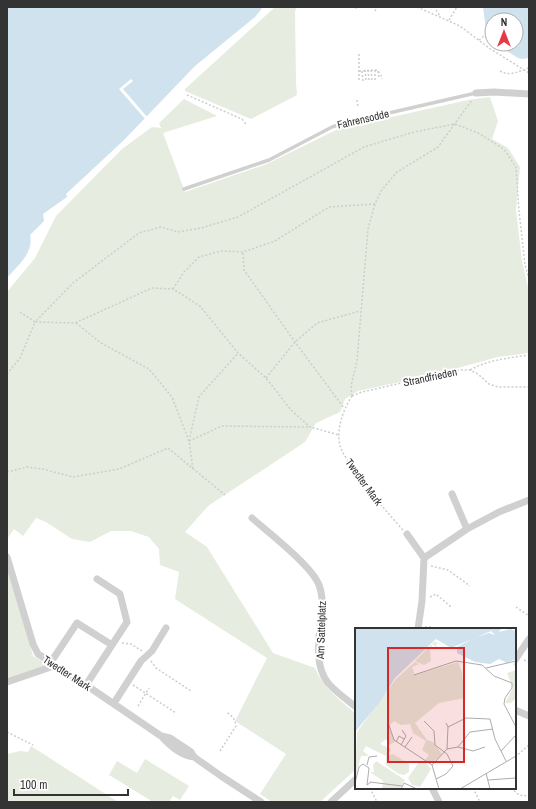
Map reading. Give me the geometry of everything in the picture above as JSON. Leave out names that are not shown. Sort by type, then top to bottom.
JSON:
[{"type":"street","name":"Fahrensodde","points":[[474,96],[494,92],[529,94]]},
{"type":"street","points":[[452,494],[467,529]]},
{"type":"street","points":[[424,562],[467,529],[499,512],[529,500]]},
{"type":"street","name":"Am Sattelplatz","points":[[252,518],[307,568],[318,584],[322,593],[323,604],[319,643],[320,666],[328,683],[355,706]]},
{"type":"street","points":[[407,534],[424,562],[418,628]]},
{"type":"street","name":"Twedter Mark","points":[[7,557],[33,644],[38,654],[114,703],[161,736],[170,738],[191,752],[194,757],[261,802]]},
{"type":"street","points":[[86,685],[127,622],[120,594],[97,579]]},
{"type":"street","points":[[7,682],[53,664],[77,623],[113,643]]},
{"type":"street","points":[[114,703],[141,661],[147,656],[166,628]]},
{"type":"street","points":[[519,660],[529,639]]},
{"type":"street","points":[[516,710],[529,716]]},
{"type":"street","points":[[331,802],[355,780]]},
{"type":"street","points":[[432,789],[439,802]]},
{"type":"lane","name":"Fahrensodde","points":[[184,189],[269,160],[332,127],[474,96]]},
{"type":"path","points":[[374,11],[377,7]]},
{"type":"path","points":[[417,7],[460,26],[489,48],[529,73]]},
{"type":"path","points":[[449,20],[457,7]]},
{"type":"path","points":[[436,10],[440,16]]},
{"type":"path","points":[[479,40],[484,36]]},
{"type":"path","points":[[359,54],[359,81]]},
{"type":"path","points":[[500,71],[505,74],[512,74],[529,68]]},
{"type":"path","points":[[362,70],[363,81]]},
{"type":"path","points":[[365,70],[366,80]]},
{"type":"path","points":[[368,70],[369,80]]},
{"type":"path","points":[[371,70],[372,80]]},
{"type":"path","points":[[374,70],[375,80]]},
{"type":"path","points":[[359,71],[378,71],[382,79]]},
{"type":"path","points":[[378,71],[379,80]]},
{"type":"path","points":[[187,95],[242,119],[246,124]]},
{"type":"path","points":[[352,396],[351,386],[357,361],[368,229],[375,204],[382,191],[397,172],[438,147],[474,96]]},
{"type":"path","points":[[357,100],[358,107]]},
{"type":"path","points":[[7,374],[20,358],[35,322],[73,283],[139,233],[161,227],[178,232],[201,228],[238,217],[364,147],[414,132],[455,124],[478,133],[504,149],[516,167],[525,265],[529,279]]},
{"type":"path","points":[[173,289],[184,272],[200,257],[221,251],[243,252],[275,241],[330,207],[375,204]]},
{"type":"path","points":[[243,252],[244,270],[344,408]]},
{"type":"path","points":[[20,312],[35,322],[75,323],[152,288],[173,289],[200,306],[238,353],[266,378],[291,410],[310,427]]},
{"type":"path","points":[[266,378],[295,342],[317,323],[361,310]]},
{"type":"path","points":[[75,323],[101,343],[149,369],[172,397],[189,441],[193,469]]},
{"type":"path","points":[[189,441],[198,397],[238,353]]},
{"type":"path","points":[[470,370],[498,359],[529,355]]},
{"type":"path","name":"Strandfrieden","points":[[352,396],[362,392],[459,370],[470,370],[478,374],[489,384],[498,388],[529,387]]},
{"type":"path","name":"Twedter Mark","points":[[352,396],[344,408],[341,420],[339,435],[343,453],[368,491],[407,534]]},
{"type":"path","points":[[189,441],[222,426],[310,427],[339,435]]},
{"type":"path","points":[[7,472],[27,467],[43,469],[73,477],[119,469],[168,448],[225,495]]},
{"type":"path","points":[[424,562],[448,570],[470,586]]},
{"type":"path","points":[[431,597],[436,594],[451,607]]},
{"type":"path","points":[[516,607],[529,616]]},
{"type":"path","points":[[418,628],[434,628]]},
{"type":"path","points":[[113,643],[131,644],[144,653],[156,668],[191,690]]},
{"type":"path","points":[[519,660],[529,662]]},
{"type":"path","points":[[128,682],[176,714]]},
{"type":"path","points":[[138,706],[149,688]]},
{"type":"path","points":[[220,751],[236,726],[236,721],[226,712]]},
{"type":"path","points":[[7,732],[33,745]]},
{"type":"path","points":[[516,756],[529,745]]},
{"type":"path","points":[[370,789],[377,802]]},
{"type":"path","points":[[474,789],[480,802]]},
{"type":"path","points":[[512,789],[519,795],[529,796]]},
{"type":"shaded area","points":[[275,7],[297,7],[295,11],[297,95],[251,119],[185,91],[185,89]]},
{"type":"shaded area","points":[[490,97],[498,121],[492,139],[508,148],[520,167],[516,210],[522,261],[529,292],[529,353],[498,357],[428,376],[358,391],[345,399],[340,412],[316,423],[305,442],[208,506],[185,532],[207,547],[273,653],[315,668],[327,688],[355,713],[355,770],[320,802],[272,802],[260,794],[286,754],[235,721],[267,658],[175,599],[179,572],[160,565],[159,549],[149,537],[131,531],[111,531],[90,542],[72,539],[46,522],[36,518],[23,536],[14,529],[7,539],[7,292],[35,258],[56,216],[122,149],[152,127],[161,128],[159,123],[184,99],[217,116],[163,133],[185,192],[267,164],[338,129],[468,100]]},
{"type":"shaded area","points":[[7,568],[14,587],[33,656],[44,662],[46,667],[7,681]]},
{"type":"shaded area","points":[[31,746],[118,802],[7,802],[7,754],[20,751],[28,752]]},
{"type":"shaded area","points":[[145,759],[189,786],[180,800],[173,796],[169,802],[153,802],[109,775],[117,761],[137,773]]},
{"type":"water","points":[[7,7],[263,7],[255,17],[195,66],[124,140],[66,194],[67,197],[43,214],[44,221],[30,235],[30,247],[27,253],[7,278]]},
{"type":"water","points":[[483,7],[529,7],[529,58],[518,58],[509,52],[524,52],[524,12],[484,12],[484,15]]},
{"type":"pier","points":[[131,79],[133,81],[123,89],[148,118],[146,120],[119,89]]}]
